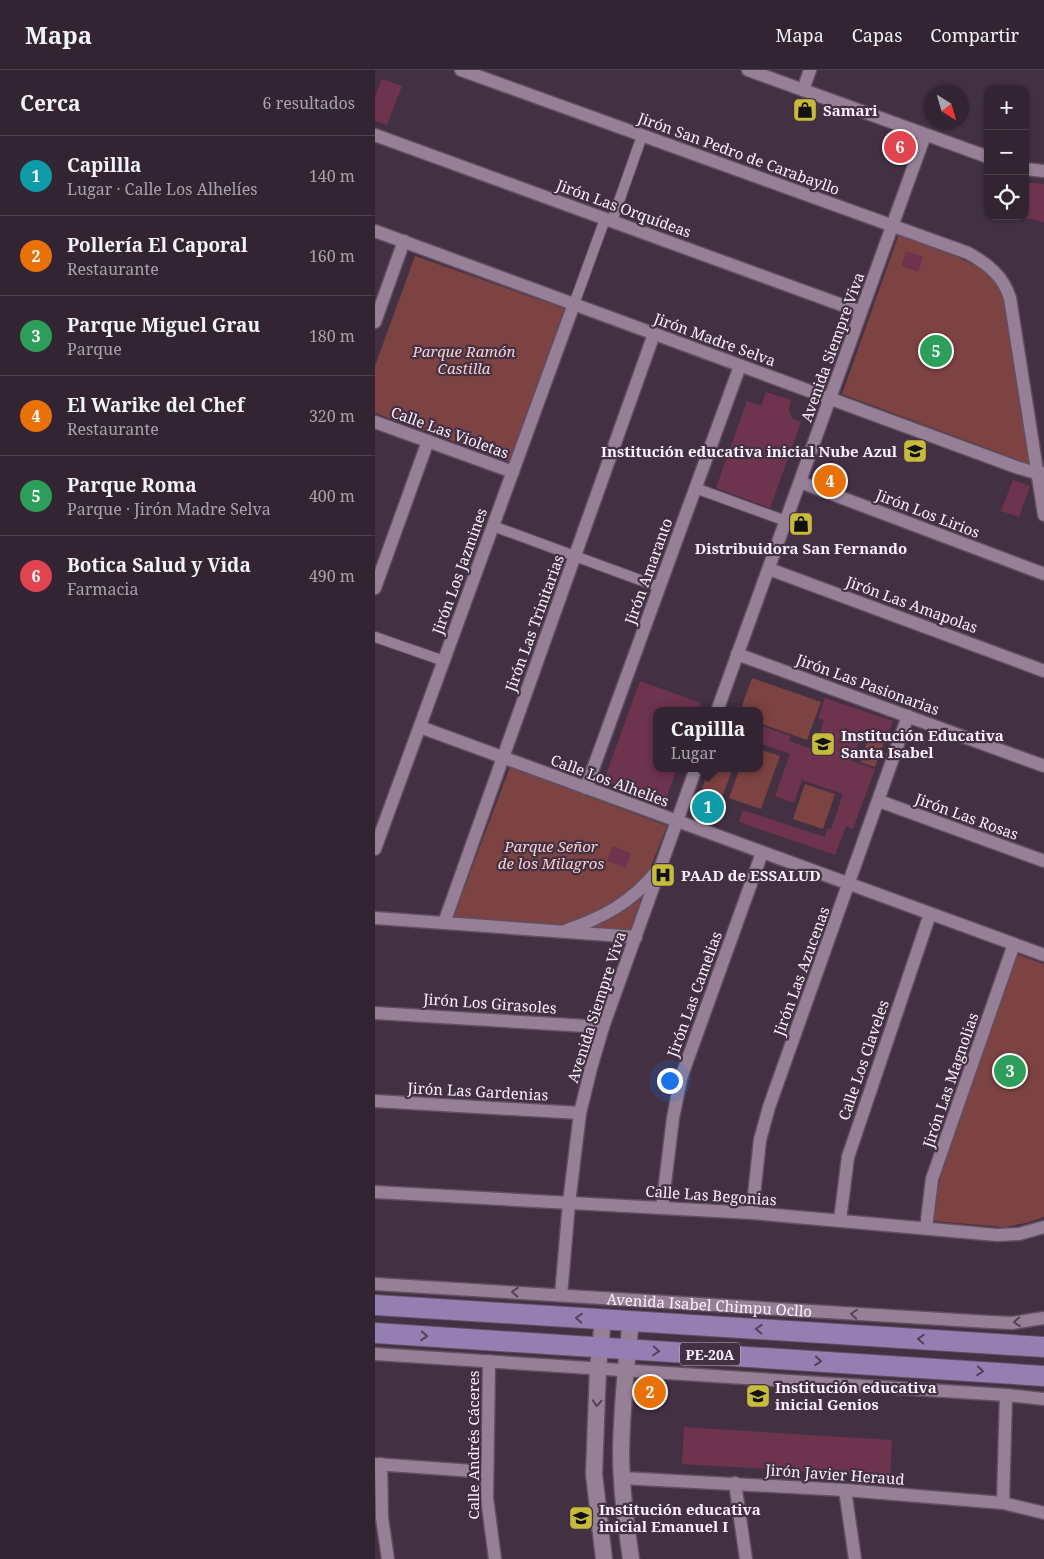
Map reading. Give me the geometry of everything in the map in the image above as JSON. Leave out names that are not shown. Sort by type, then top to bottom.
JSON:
[{"type":"main road","name":"Avenida Isabel Chimpu Ocllo","points":[[375,1305],[1042,1347]]},
{"type":"main road","name":"PE-20A","points":[[375,1333],[1044,1376]]},
{"type":"street","name":"Jirón San Pedro de Carabayllo","points":[[461,70],[968,253],[991,268],[1000,276],[1010,298],[1041,474]]},
{"type":"street","points":[[748,70],[984,157]]},
{"type":"street","points":[[803,90],[810,70]]},
{"type":"street","name":"Jirón Las Orquídeas","points":[[375,135],[861,312]]},
{"type":"street","name":"Avenida Siempre Viva","points":[[718,707],[925,135]]},
{"type":"street","points":[[574,304],[642,136]]},
{"type":"street","points":[[1029,169],[1044,171]]},
{"type":"street","name":"Jirón Madre Selva","points":[[375,231],[830,399],[1041,474]]},
{"type":"street","points":[[375,322],[404,241]]},
{"type":"street","name":"Jirón Los Jazmines","points":[[375,849],[574,304]]},
{"type":"street","name":"Jirón Las Trinitarias","points":[[444,923],[654,334]]},
{"type":"street","name":"Jirón Amaranto","points":[[586,788],[740,366]]},
{"type":"street","name":"Calle Las Violetas","points":[[375,422],[513,472]]},
{"type":"street","points":[[375,588],[428,441]]},
{"type":"street","points":[[1041,474],[1044,515]]},
{"type":"street","name":"Jirón Los Lirios","points":[[800,482],[1044,574]]},
{"type":"street","points":[[695,488],[786,522]]},
{"type":"street","points":[[493,526],[659,587]]},
{"type":"street","name":"Jirón Las Amapolas","points":[[769,568],[1044,671]]},
{"type":"street","points":[[375,637],[444,661]]},
{"type":"street","name":"Jirón Las Pasionarias","points":[[737,654],[1044,766]]},
{"type":"street","name":"Jirón Las Azucenas","points":[[752,1213],[760,1140],[769,1107],[908,716]]},
{"type":"street","name":"Calle Los Alhelíes","points":[[420,727],[1044,955]]},
{"type":"street","name":"Avenida Siempre Viva","points":[[561,1295],[569,1203],[580,1113],[591,1068],[603,1027],[695,772]]},
{"type":"street","name":"Jirón Las Rosas","points":[[879,801],[1044,862]]},
{"type":"street","name":"Jirón Las Camelias","points":[[662,1208],[673,1118],[681,1078],[762,853]]},
{"type":"street","points":[[561,932],[605,915],[621,905],[646,884],[662,864]]},
{"type":"street","name":"Calle Los Claveles","points":[[840,1220],[848,1157],[930,914]]},
{"type":"street","points":[[375,918],[636,937]]},
{"type":"street","name":"Jirón Las Magnolias","points":[[926,1228],[932,1179],[1014,944]]},
{"type":"street","name":"Jirón Los Girasoles","points":[[375,1013],[603,1027]]},
{"type":"street","name":"Jirón Las Gardenias","points":[[375,1101],[580,1113]]},
{"type":"street","name":"Calle Las Begonias","points":[[375,1192],[752,1213],[997,1234],[1019,1234],[1044,1227]]},
{"type":"street","name":"Avenida Isabel Chimpu Ocllo","points":[[375,1284],[991,1322],[1012,1323],[1044,1318]]},
{"type":"street","points":[[604,1559],[594,1474],[598,1368],[605,1298]]},
{"type":"street","points":[[631,1559],[621,1452],[633,1300]]},
{"type":"street","points":[[375,1354],[1044,1399]]},
{"type":"street","name":"Calle Andrés Cáceres","points":[[489,1361],[487,1472],[489,1524],[495,1559]]},
{"type":"street","points":[[1003,1503],[1006,1395]]},
{"type":"street","points":[[388,1559],[382,1518],[378,1464],[487,1472]]},
{"type":"street","name":"Jirón Javier Heraud","points":[[622,1478],[845,1490],[1003,1503],[1044,1513]]},
{"type":"street","points":[[735,1483],[746,1559]]},
{"type":"street","points":[[845,1490],[855,1559]]},
{"type":"green space","points":[[899,234],[977,266],[994,279],[999,286],[1007,307],[1032,465],[842,394]]},
{"type":"green space","name":"Parque Ramón Castilla","points":[[415,256],[568,310],[513,463],[375,413],[375,366]]},
{"type":"green space","points":[[752,678],[821,702],[807,740],[763,724],[763,707],[741,707]]},
{"type":"green space","points":[[869,737],[884,742],[875,767],[860,762]]},
{"type":"green space","points":[[763,750],[780,756],[761,809],[729,798],[739,772],[763,772]]},
{"type":"green space","name":"Parque Señor de los Milagros","points":[[510,767],[667,826],[645,877],[610,907],[567,925],[453,918]]},
{"type":"green space","points":[[708,772],[731,772],[722,797],[702,789]]},
{"type":"green space","points":[[805,784],[835,794],[823,829],[793,819]]},
{"type":"green space","points":[[643,893],[630,930],[586,928],[616,915]]},
{"type":"green space","points":[[1016,954],[1044,964],[1044,1217],[1004,1227],[934,1221],[940,1177]]},
{"type":"building","points":[[382,79],[402,86],[387,125],[375,121],[375,97]]},
{"type":"building","points":[[1029,182],[1044,184],[1044,222],[1029,219]]},
{"type":"building","points":[[906,251],[923,257],[918,272],[901,266]]},
{"type":"building","points":[[766,392],[791,400],[789,410],[792,418],[801,422],[770,508],[716,488],[747,401],[761,406]]},
{"type":"building","points":[[1013,480],[1030,486],[1019,517],[1001,511]]},
{"type":"building","points":[[640,681],[701,703],[700,707],[653,707],[653,772],[676,772],[665,802],[604,780]]},
{"type":"building","points":[[825,698],[893,721],[886,741],[862,733],[852,761],[875,769],[853,829],[846,826],[835,855],[739,822],[743,810],[825,837],[828,828],[831,829],[843,794],[802,780],[794,803],[775,796],[790,754],[763,744],[763,726],[791,736],[789,741],[814,750],[824,720],[818,718]]},
{"type":"building","points":[[702,795],[721,802],[715,819],[696,812]]},
{"type":"building","points":[[612,846],[631,853],[626,868],[607,861]]},
{"type":"building","points":[[684,1427],[892,1440],[890,1476],[682,1464]]},
{"type":"place","name":"Samari","points":[[805,110]]},
{"type":"place","name":"Botica Salud y Vida","points":[[900,147]]},
{"type":"place","name":"Parque Roma","points":[[936,351]]},
{"type":"place","name":"Institución educativa inicial Nube Azul","points":[[915,451]]},
{"type":"place","name":"El Warike del Chef","points":[[830,481]]},
{"type":"place","name":"Distribuidora San Fernando","points":[[801,524]]},
{"type":"place","name":"Institución Educativa Santa Isabel","points":[[823,744]]},
{"type":"place","name":"Capillla","points":[[708,807]]},
{"type":"place","name":"PAAD de ESSALUD","points":[[663,875]]},
{"type":"place","name":"Parque Miguel Grau","points":[[1010,1071]]},
{"type":"place","name":"Pollería El Caporal","points":[[650,1392]]},
{"type":"place","name":"Institución educativa inicial Genios","points":[[758,1396]]},
{"type":"place","name":"Institución educativa inicial Emanuel I","points":[[581,1518]]}]
